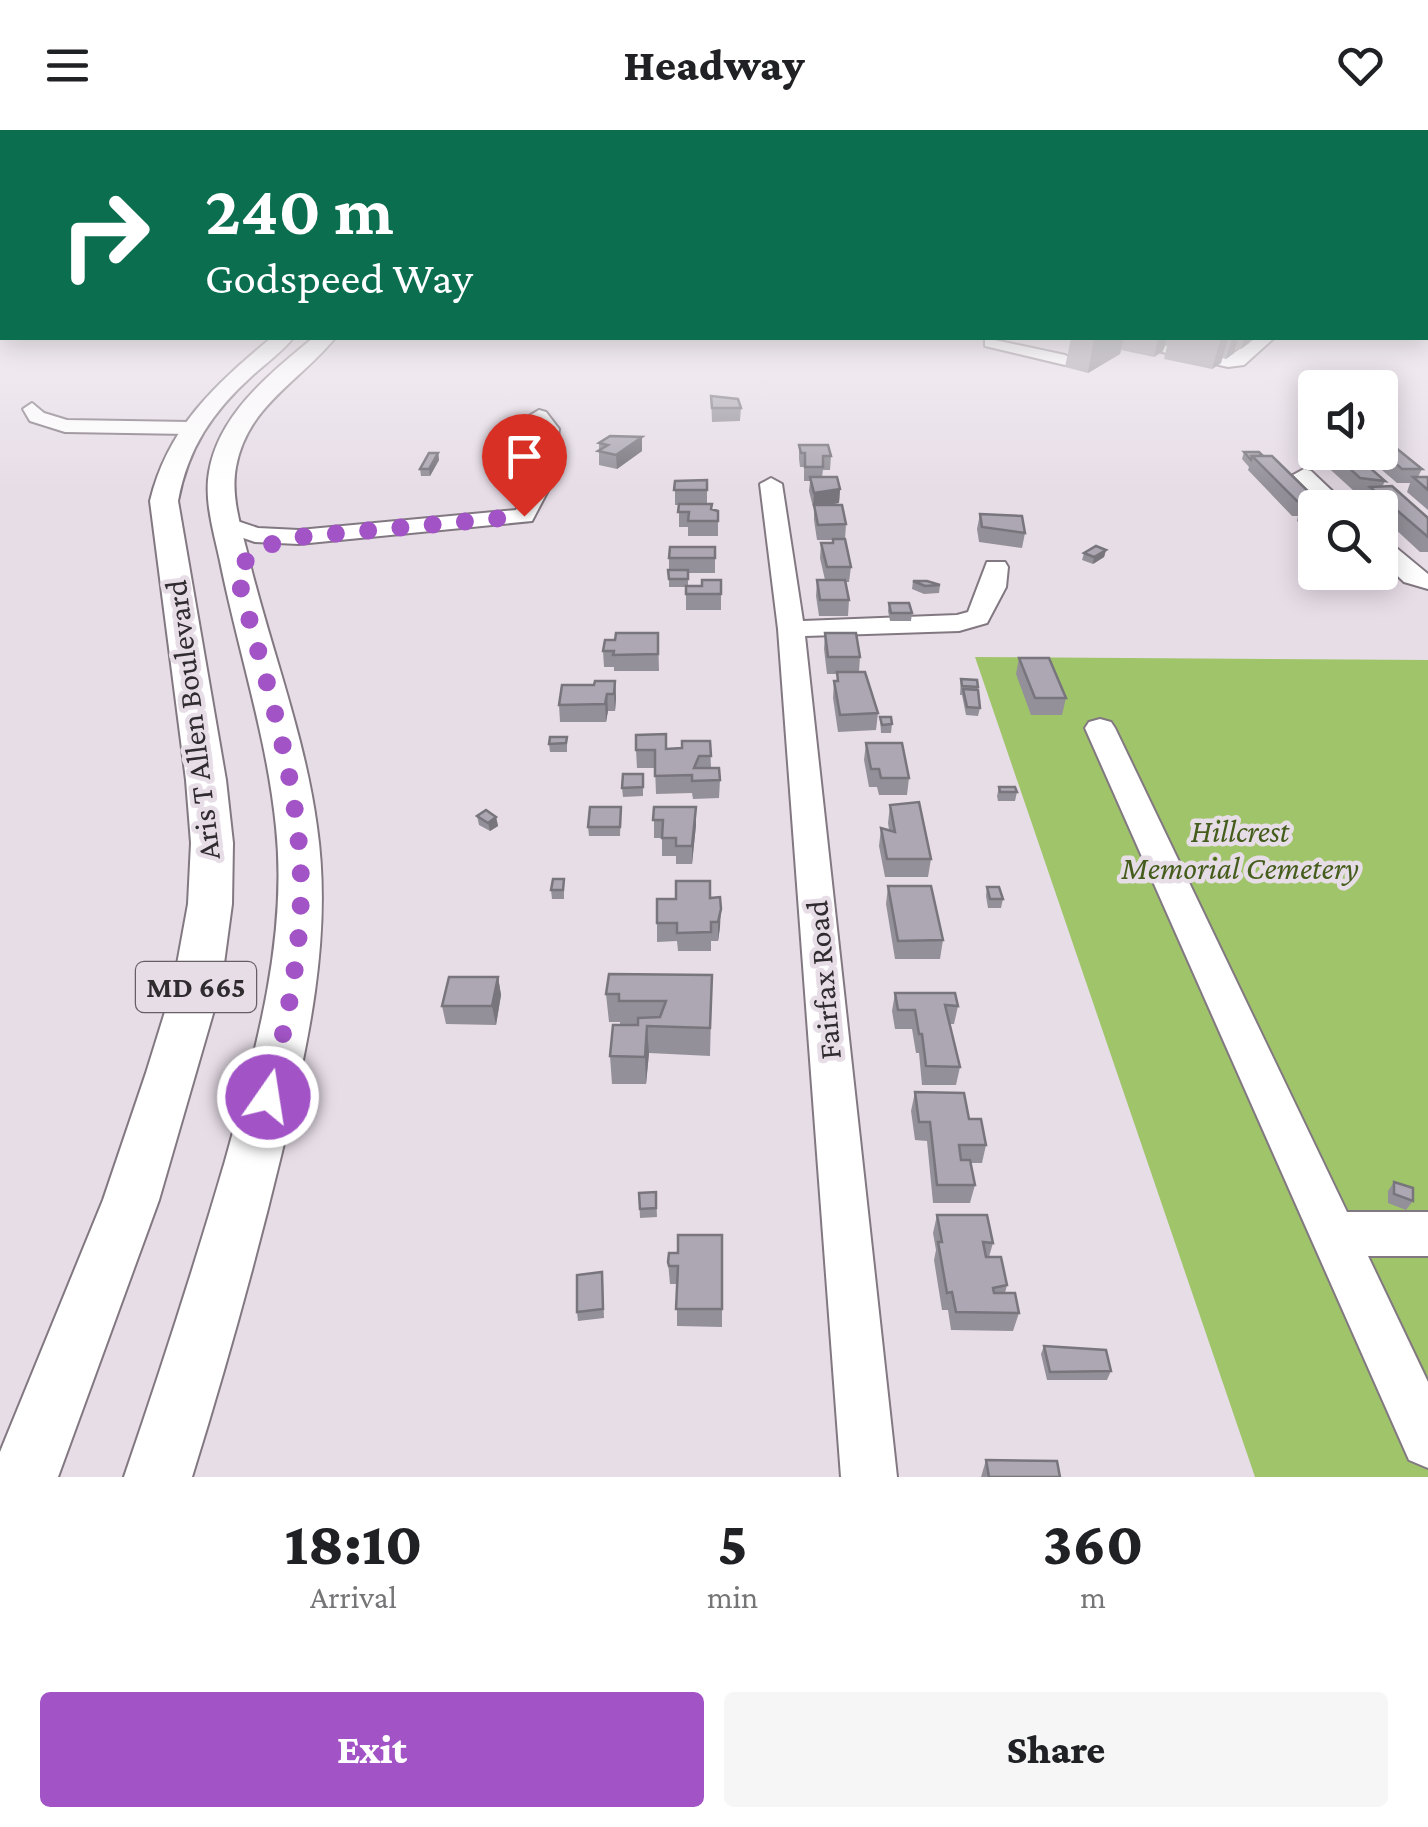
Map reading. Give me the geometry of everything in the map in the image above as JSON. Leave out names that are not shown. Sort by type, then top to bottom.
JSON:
[{"type":"main road","name":"Aris T Allen Boulevard","points":[[24,1477],[131,1200],[196,986],[207,920],[212,843],[164,501],[168,473],[189,428],[256,363]]},
{"type":"main road","name":"Aris T Allen Boulevard","points":[[158,1477],[243,1197],[294,979],[301,892],[297,830],[285,761],[220,495],[222,468],[239,424],[298,363]]},
{"type":"street","points":[[32,409],[36,417],[65,426],[189,428]]},
{"type":"street","points":[[232,548],[255,535],[299,537],[524,516],[542,480],[549,429],[540,416]]},
{"type":"street","points":[[1304,475],[1320,490]]},
{"type":"street","name":"Fairfax Road","points":[[770,484],[791,629],[869,1477]]},
{"type":"street","points":[[232,548],[261,547],[299,537]]},
{"type":"street","points":[[1398,563],[1413,577],[1428,582]]},
{"type":"street","points":[[791,629],[959,624],[978,617],[993,587],[996,567]]},
{"type":"street","points":[[1100,728],[1428,1441]]},
{"type":"street","points":[[1333,1234],[1428,1234]]},
{"type":"green space","name":"Hillcrest Memorial Cemetery","points":[[975,657],[1428,660],[1428,1477],[1255,1477]]},
{"type":"building","points":[[711,396],[738,399],[741,408],[712,408]]},
{"type":"building","points":[[610,436],[642,437],[616,455],[598,451],[608,445],[599,443]]},
{"type":"building","points":[[799,445],[828,445],[831,456],[823,456],[823,467],[805,467],[805,453],[801,453]]},
{"type":"building","points":[[1398,450],[1422,469],[1398,466]]},
{"type":"building","points":[[1244,452],[1259,452],[1263,456],[1252,456],[1251,460]]},
{"type":"building","points":[[429,453],[438,453],[429,469],[420,469]]},
{"type":"building","points":[[1252,456],[1272,456],[1307,490],[1298,490],[1297,501]]},
{"type":"building","points":[[1351,470],[1372,470],[1385,481],[1360,478]]},
{"type":"building","points":[[810,477],[837,477],[840,489],[814,493]]},
{"type":"building","points":[[1413,477],[1428,477],[1428,490]]},
{"type":"building","points":[[707,480],[707,490],[674,490],[675,481]]},
{"type":"building","points":[[1392,486],[1396,490],[1373,490],[1370,487]]},
{"type":"building","points":[[1398,491],[1428,518],[1428,537],[1398,511]]},
{"type":"building","points":[[679,504],[712,504],[711,509],[718,511],[718,521],[688,521],[689,512],[678,512]]},
{"type":"building","points":[[814,505],[842,505],[846,524],[818,525]]},
{"type":"building","points":[[980,514],[1022,516],[1025,533],[982,527]]},
{"type":"building","points":[[833,539],[845,539],[851,567],[827,567],[821,543],[833,543]]},
{"type":"building","points":[[1096,546],[1106,550],[1094,557],[1084,553]]},
{"type":"building","points":[[670,547],[715,547],[715,558],[669,558]]},
{"type":"building","points":[[668,570],[688,570],[688,579],[669,579]]},
{"type":"building","points":[[702,580],[721,580],[721,594],[686,594],[686,586],[702,586]]},
{"type":"building","points":[[817,580],[845,580],[849,600],[820,600]]},
{"type":"building","points":[[913,581],[927,581],[940,585],[925,586]]},
{"type":"building","points":[[889,603],[909,603],[912,613],[891,613]]},
{"type":"building","points":[[616,633],[658,633],[658,654],[613,655],[614,651],[603,651],[605,640],[615,640]]},
{"type":"building","points":[[825,633],[856,633],[860,657],[828,657]]},
{"type":"building","points":[[1019,658],[1049,658],[1066,698],[1035,698]]},
{"type":"building","points":[[837,672],[865,672],[878,713],[840,715],[834,681],[838,681]]},
{"type":"building","points":[[961,679],[977,680],[978,687],[962,686]]},
{"type":"building","points":[[595,681],[615,681],[614,694],[607,694],[605,704],[559,705],[562,685],[594,685]]},
{"type":"building","points":[[963,689],[978,690],[980,708],[967,707]]},
{"type":"building","points":[[880,717],[891,717],[892,724],[882,725]]},
{"type":"building","points":[[666,734],[666,749],[682,748],[682,741],[710,741],[711,756],[699,756],[694,768],[719,768],[720,780],[692,781],[692,775],[655,776],[655,750],[636,750],[636,735]]},
{"type":"building","points":[[550,737],[567,737],[566,743],[549,744]]},
{"type":"building","points":[[866,743],[902,743],[909,778],[881,778],[879,769],[871,769]]},
{"type":"building","points":[[623,774],[643,774],[643,787],[622,788]]},
{"type":"building","points":[[999,787],[1015,787],[1017,792],[1000,792]]},
{"type":"building","points":[[919,802],[931,859],[887,859],[881,828],[895,832],[890,805]]},
{"type":"building","points":[[590,807],[621,807],[620,827],[588,827]]},
{"type":"building","points":[[654,807],[696,807],[692,846],[676,846],[676,838],[662,838],[663,820],[653,820]]},
{"type":"building","points":[[486,810],[496,817],[488,823],[477,816]]},
{"type":"building","points":[[553,879],[564,879],[563,890],[551,890]]},
{"type":"building","points":[[676,881],[710,881],[710,898],[720,897],[721,909],[718,922],[711,922],[711,932],[677,933],[677,923],[657,923],[657,899],[676,899]]},
{"type":"building","points":[[888,886],[931,886],[943,940],[898,941]]},
{"type":"building","points":[[987,887],[999,887],[1003,899],[990,899]]},
{"type":"building","points":[[609,974],[712,975],[710,1028],[647,1026],[645,1057],[610,1056],[613,1025],[638,1025],[638,1018],[660,1017],[666,1001],[619,1001],[619,994],[606,994]]},
{"type":"building","points":[[449,977],[498,977],[492,1006],[442,1006]]},
{"type":"building","points":[[895,993],[955,993],[958,1006],[945,1005],[960,1067],[926,1066],[915,1010],[898,1010]]},
{"type":"building","points":[[915,1092],[964,1093],[969,1119],[981,1119],[986,1145],[959,1145],[961,1160],[970,1160],[975,1185],[937,1185],[930,1122],[919,1122]]},
{"type":"building","points":[[1394,1182],[1413,1188],[1413,1201],[1394,1194]]},
{"type":"building","points":[[656,1192],[656,1208],[640,1209],[639,1193]]},
{"type":"building","points":[[937,1215],[987,1215],[993,1243],[983,1242],[986,1257],[1001,1257],[1007,1285],[993,1288],[994,1293],[1015,1293],[1019,1313],[956,1312],[952,1292],[947,1293]]},
{"type":"building","points":[[678,1235],[722,1235],[722,1309],[676,1309],[678,1266],[669,1266],[668,1262],[669,1253],[678,1253]]},
{"type":"building","points":[[602,1272],[603,1309],[577,1312],[577,1275]]},
{"type":"building","points":[[1044,1346],[1106,1350],[1111,1371],[1050,1372]]},
{"type":"building","points":[[986,1460],[1057,1461],[1060,1477],[989,1477]]},
{"type":"route","points":[[268,1097],[294,979],[301,892],[297,830],[285,761],[236,570],[261,547],[299,537],[524,516]]}]
